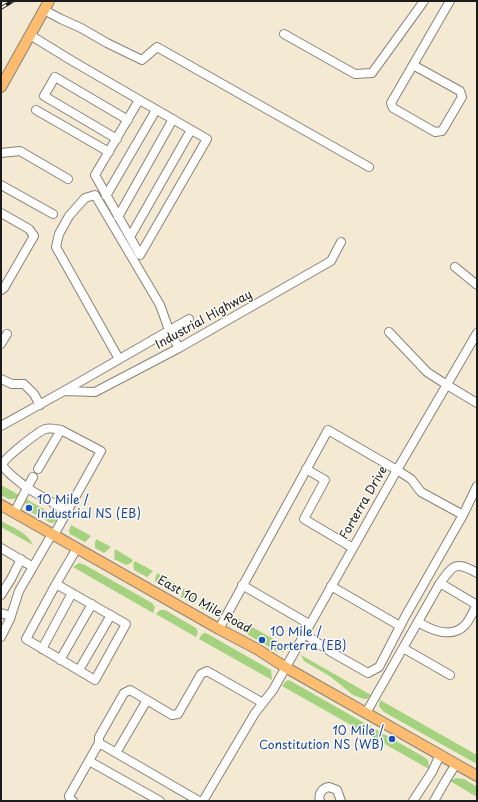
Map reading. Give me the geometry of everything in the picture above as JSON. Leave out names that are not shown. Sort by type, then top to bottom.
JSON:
[{"type":"main road","points":[[1,85],[46,5]]},
{"type":"main road","name":"East 10 Mile Road","points":[[1,505],[257,649],[285,667],[477,776]]},
{"type":"street","points":[[284,34],[355,74],[372,74],[424,1]]},
{"type":"street","points":[[413,65],[460,91],[462,97],[442,130],[435,132],[393,108],[391,103],[450,1]]},
{"type":"street","points":[[46,5],[60,19],[81,28],[107,43],[142,60],[157,47],[368,168]]},
{"type":"street","points":[[30,35],[207,139],[140,255],[94,175],[117,139],[139,100]]},
{"type":"street","points":[[117,139],[44,96],[56,77],[128,120]]},
{"type":"street","points":[[36,110],[109,152]]},
{"type":"street","points":[[106,196],[156,110]]},
{"type":"street","points":[[118,217],[173,119]]},
{"type":"street","points":[[130,237],[191,130]]},
{"type":"street","points":[[1,153],[20,151],[68,179]]},
{"type":"street","points":[[1,185],[54,214]]},
{"type":"street","points":[[119,359],[56,247],[59,234],[69,216],[85,198],[95,195],[160,305],[169,330],[179,348]]},
{"type":"street","points":[[1,213],[29,229],[34,236],[4,288],[1,290]]},
{"type":"street","name":"Industrial Highway","points":[[64,391],[95,392],[179,348],[331,261],[341,242]]},
{"type":"street","points":[[455,267],[477,285]]},
{"type":"street","name":"Industrial Highway","points":[[1,426],[189,319]]},
{"type":"street","points":[[388,332],[427,372],[477,403]]},
{"type":"street","name":"Forterra Drive","points":[[203,801],[255,713],[273,690],[397,470],[477,333]]},
{"type":"street","points":[[1,344],[7,334]]},
{"type":"street","points":[[1,380],[12,384],[24,384],[34,394],[40,404]]},
{"type":"street","points":[[1,637],[11,616],[19,591],[53,535],[67,511],[101,451],[61,430],[46,429],[20,446],[5,460],[3,465],[5,470],[27,488],[67,511]]},
{"type":"street","points":[[14,512],[61,430]]},
{"type":"street","points":[[219,629],[328,430],[397,470],[411,479],[422,492],[463,515]]},
{"type":"street","points":[[306,469],[325,480],[304,519],[353,548]]},
{"type":"street","points":[[305,634],[331,652],[368,673],[379,667],[400,626],[463,515],[477,486]]},
{"type":"street","points":[[1,548],[33,567]]},
{"type":"street","points":[[56,584],[126,624],[95,680],[26,639],[56,584],[77,548]]},
{"type":"street","points":[[1,595],[12,579],[21,559]]},
{"type":"street","points":[[366,713],[448,571],[457,566],[466,567],[477,573]]},
{"type":"street","points":[[418,622],[429,629],[439,632],[452,632],[465,625],[477,605],[440,583]]},
{"type":"street","points":[[242,585],[310,624]]},
{"type":"street","points":[[331,586],[400,626]]},
{"type":"street","points":[[42,649],[72,593]]},
{"type":"street","points":[[60,660],[92,604]]},
{"type":"street","points":[[1,613],[11,616]]},
{"type":"street","points":[[79,670],[110,615]]},
{"type":"street","points":[[403,648],[450,675]]},
{"type":"street","points":[[73,801],[69,796],[99,744],[99,737],[124,693],[130,690],[172,715],[178,714],[201,674],[207,671],[263,703]]},
{"type":"street","points":[[116,753],[147,700]]},
{"type":"street","points":[[99,744],[199,801]]},
{"type":"street","points":[[412,801],[432,772],[440,755]]},
{"type":"street","points":[[89,761],[160,801]]},
{"type":"street","points":[[434,801],[456,764]]},
{"type":"street","points":[[320,801],[319,796],[322,791],[329,787],[337,790],[340,801]]},
{"type":"green space","points":[[1,485],[19,495],[15,499],[9,499],[1,495]]},
{"type":"green space","points":[[26,499],[58,517],[55,522],[51,523],[29,511],[25,506]]},
{"type":"green space","points":[[1,521],[23,533],[33,545],[1,527]]},
{"type":"green space","points":[[71,525],[91,536],[85,542],[70,534],[69,531]]},
{"type":"green space","points":[[96,539],[111,547],[104,553],[95,548]]},
{"type":"green space","points":[[115,549],[133,560],[131,563],[126,565],[114,559]]},
{"type":"green space","points":[[135,561],[153,571],[147,577],[134,570],[133,564]]},
{"type":"green space","points":[[79,563],[152,603],[155,607],[153,613],[73,567]]},
{"type":"green space","points":[[157,573],[179,586],[177,589],[171,591],[156,583],[155,579]]},
{"type":"green space","points":[[183,588],[198,597],[192,603],[181,597]]},
{"type":"green space","points":[[203,599],[224,611],[221,615],[214,615],[201,608],[201,602]]},
{"type":"green space","points":[[160,610],[165,610],[196,628],[198,632],[196,637],[156,614]]},
{"type":"green space","points":[[233,616],[289,648],[283,652],[276,651],[235,627],[231,622]]},
{"type":"green space","points":[[206,633],[271,670],[272,680],[199,639],[202,634]]},
{"type":"green space","points":[[301,655],[371,695],[367,699],[364,699],[353,695],[331,677],[304,661]]},
{"type":"green space","points":[[289,680],[424,757],[428,760],[429,769],[282,686]]},
{"type":"green space","points":[[380,700],[477,755],[477,764],[384,712],[379,706]]},
{"type":"green space","points":[[456,778],[464,779],[477,787],[477,797],[450,781]]},
{"type":"railway","points":[[1,8],[13,1]]},
{"type":"place","name":"10 Mile / Industrial NS (EB)","points":[[29,508]]},
{"type":"place","name":"10 Mile / Forterra (EB)","points":[[262,640]]},
{"type":"place","name":"10 Mile / Constitution NS (WB)","points":[[392,739]]}]
